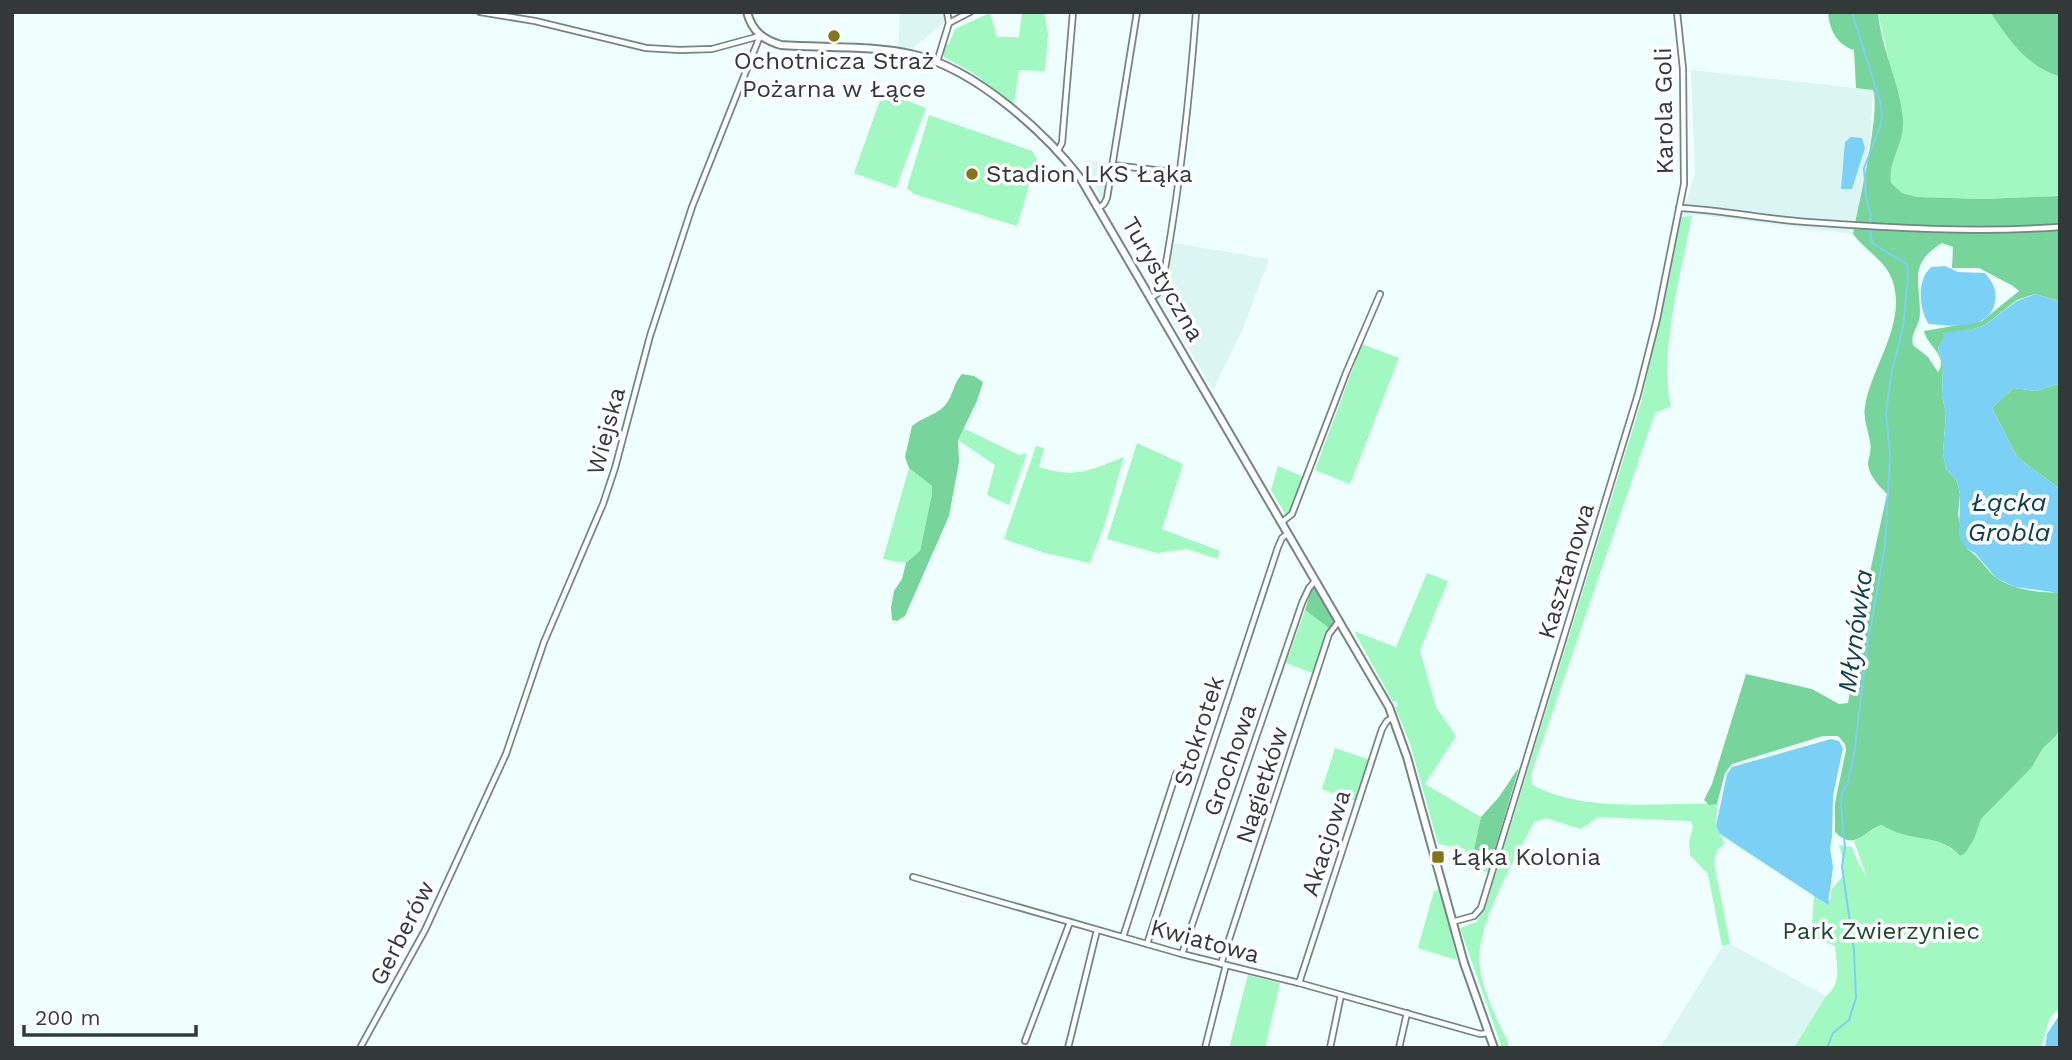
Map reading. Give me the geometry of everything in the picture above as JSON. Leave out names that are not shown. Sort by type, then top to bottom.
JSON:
[{"type":"main road","points":[[747,12],[760,36]]},
{"type":"main road","name":"Turystyczna","points":[[760,36],[766,41],[781,45],[892,51],[914,54],[937,62],[992,95],[1027,123],[1076,173],[1340,621],[1393,718],[1465,966],[1494,1048]]},
{"type":"street","points":[[480,12],[535,21],[646,48],[712,49],[760,36]]},
{"type":"street","points":[[937,62],[949,23],[947,12]]},
{"type":"street","points":[[949,23],[970,12]]},
{"type":"street","points":[[1057,152],[1062,144],[1073,12]]},
{"type":"street","points":[[1099,208],[1106,201],[1114,165],[1138,12]]},
{"type":"street","points":[[1152,298],[1162,285],[1180,173],[1196,12]]},
{"type":"street","name":"Karola Goli","points":[[1677,12],[1683,69],[1685,168],[1679,208]]},
{"type":"street","name":"Wiejska","points":[[471,831],[506,754],[549,630],[603,504],[650,336],[692,207],[760,36]]},
{"type":"street","points":[[1114,165],[1180,173]]},
{"type":"street","points":[[1679,208],[1805,222],[1913,228],[2001,231],[2060,227]]},
{"type":"street","name":"Kasztanowa","points":[[1452,922],[1474,916],[1480,908],[1638,394],[1657,319],[1679,208]]},
{"type":"street","points":[[1282,523],[1292,514],[1346,373],[1380,294]]},
{"type":"street","name":"Stokrotek","points":[[1147,944],[1278,547],[1288,533]]},
{"type":"street","name":"Grochowa","points":[[1182,954],[1298,615],[1307,590],[1316,580]]},
{"type":"street","name":"Nagietków","points":[[1205,1048],[1224,964],[1329,634],[1340,621]]},
{"type":"street","name":"Akacjowa","points":[[1298,983],[1382,729],[1387,720],[1393,718]]},
{"type":"street","points":[[1123,937],[1176,774]]},
{"type":"street","name":"Gerberów","points":[[360,1048],[407,965],[471,831]]},
{"type":"street","name":"Kwiatowa","points":[[913,877],[1182,954],[1298,983],[1479,1034],[1489,1033]]},
{"type":"street","points":[[1025,1041],[1070,922]]},
{"type":"street","points":[[1068,1048],[1097,930]]},
{"type":"street","points":[[1330,1048],[1341,995]]},
{"type":"street","points":[[1399,1048],[1407,1013]]},
{"type":"shaded area","points":[[900,12],[944,12],[945,22],[914,47],[913,51],[898,48]]},
{"type":"shaded area","points":[[1691,70],[1873,90],[1871,133],[1853,234],[1698,215],[1681,217],[1695,173]]},
{"type":"shaded area","points":[[1085,160],[1111,164],[1104,202],[1084,169]]},
{"type":"shaded area","points":[[1174,243],[1269,259],[1243,328],[1213,390],[1159,297],[1166,290]]},
{"type":"shaded area","points":[[1730,944],[1826,996],[1794,1048],[1660,1048],[1722,947]]},
{"type":"green space","points":[[1022,12],[1044,12],[1048,34],[1045,71],[1019,70],[1014,104],[973,73],[944,57],[944,45],[949,44],[955,29],[990,13],[997,37],[1019,37]]},
{"type":"green space","points":[[1828,12],[1878,12],[1903,120],[1890,175],[1891,183],[1902,193],[1917,197],[1984,199],[2060,196],[2060,301],[2035,294],[2017,300],[1985,325],[1943,340],[1938,347],[1943,366],[1942,396],[1946,413],[1943,452],[1946,469],[1957,481],[1960,494],[1958,515],[1967,549],[1995,577],[2009,585],[2026,590],[2060,592],[2060,729],[2043,748],[2032,767],[1981,819],[1974,839],[1960,856],[1934,840],[1902,834],[1881,825],[1853,840],[1835,832],[1835,803],[1846,750],[1845,744],[1838,736],[1823,736],[1732,764],[1725,773],[1717,804],[1709,805],[1704,800],[1712,784],[1746,674],[1812,689],[1839,704],[1848,703],[1866,590],[1887,494],[1874,480],[1868,467],[1871,445],[1865,420],[1865,406],[1892,329],[1896,298],[1893,282],[1886,268],[1853,234],[1872,138],[1875,101],[1873,90],[1856,88],[1854,50],[1839,40],[1832,30]],"holes":[[[1942,243],[1953,247],[1952,268],[1979,268],[2019,291],[1982,321],[1924,331],[1941,361],[1938,372],[1928,357],[1913,345],[1920,313],[1918,274],[1924,258],[1931,251]]]},
{"type":"green space","points":[[1878,12],[1990,12],[2019,51],[2037,66],[2060,77],[2060,196],[1984,199],[1917,197],[1902,193],[1890,183],[1892,159],[1903,125]]},
{"type":"green space","points":[[1990,12],[2060,12],[2060,77],[2037,66],[2019,51]]},
{"type":"green space","points":[[883,92],[926,108],[896,188],[854,173]]},
{"type":"green space","name":"Stadion LKS Łąka","points":[[929,115],[1032,151],[1037,159],[1017,226],[914,194],[907,188]]},
{"type":"green space","points":[[1692,216],[1669,337],[1667,362],[1671,406],[1655,413],[1531,775],[1531,784],[1574,800],[1598,803],[1717,804],[1716,826],[1725,844],[1717,850],[1714,863],[1730,944],[1722,946],[1708,874],[1690,855],[1689,842],[1693,827],[1691,821],[1598,817],[1581,829],[1546,818],[1534,822],[1489,913],[1480,951],[1484,985],[1509,1048],[1502,1048],[1460,928],[1476,922],[1485,909],[1642,399],[1681,217]]},
{"type":"green space","points":[[1362,344],[1399,358],[1350,484],[1315,470]]},
{"type":"green space","points":[[962,374],[974,376],[983,382],[958,440],[959,462],[949,516],[905,616],[897,621],[892,620],[894,591],[902,579],[906,563],[920,551],[932,494],[932,486],[909,468],[905,457],[912,426],[943,407]]},
{"type":"green space","points":[[2057,384],[2060,386],[2060,489],[2017,457],[1992,408],[2013,388],[2036,391]]},
{"type":"green space","points":[[963,428],[1019,455],[1027,453],[1009,505],[987,495],[995,465],[958,440]]},
{"type":"green space","points":[[1137,443],[1183,464],[1162,529],[1220,551],[1217,559],[1188,549],[1157,553],[1107,539]]},
{"type":"green space","points":[[1036,446],[1044,448],[1039,467],[1052,471],[1073,473],[1124,457],[1090,563],[1045,553],[1004,539]]},
{"type":"green space","points":[[1278,466],[1304,477],[1287,517],[1271,490]]},
{"type":"green space","points":[[909,468],[932,486],[932,494],[920,551],[906,563],[883,559]]},
{"type":"green space","points":[[1427,573],[1448,581],[1420,650],[1436,707],[1456,736],[1425,784],[1481,817],[1473,854],[1492,859],[1488,872],[1468,869],[1465,849],[1438,844],[1410,743],[1395,707],[1398,705],[1396,701],[1393,702],[1354,631],[1396,647]]},
{"type":"green space","points":[[1313,586],[1335,622],[1329,628],[1305,610]]},
{"type":"green space","points":[[1305,610],[1329,628],[1315,674],[1286,663]]},
{"type":"green space","name":"Park Zwierzyniec","points":[[2060,729],[2060,1008],[2050,1017],[2041,1048],[1794,1048],[1836,980],[1835,946],[1816,939],[1812,927],[1814,894],[1825,904],[1831,898],[1831,890],[1842,877],[1839,845],[1852,847],[1866,875],[1854,841],[1881,825],[1933,840],[1960,856],[1981,819],[2034,764],[2043,748]]},
{"type":"green space","points":[[1335,748],[1370,760],[1356,801],[1322,789]]},
{"type":"green space","points":[[1519,767],[1492,859],[1473,854],[1481,817],[1499,797]]},
{"type":"green space","points":[[1441,889],[1457,960],[1418,948],[1434,891]]},
{"type":"green space","points":[[1248,975],[1280,983],[1265,1048],[1229,1048]]},
{"type":"water","points":[[1851,137],[1862,138],[1865,148],[1852,189],[1841,189],[1845,142]]},
{"type":"water","points":[[1945,266],[1958,272],[1985,273],[1994,286],[1995,293],[1992,311],[1986,318],[1968,325],[1929,324],[1922,308],[1922,282],[1931,267]]},
{"type":"water","name":"Łącka Grobla","points":[[2035,294],[2060,301],[2060,386],[2057,384],[2036,391],[2013,388],[1992,408],[2017,457],[2060,489],[2059,593],[2015,587],[1996,578],[1975,553],[1967,549],[1959,536],[1960,494],[1957,481],[1946,469],[1943,452],[1946,413],[1942,396],[1943,366],[1938,346],[1943,340],[1943,333],[1985,325],[2017,301]]},
{"type":"water","points":[[1831,739],[1839,741],[1843,748],[1833,796],[1830,848],[1833,867],[1828,905],[1720,834],[1716,826],[1727,774],[1732,767]]},
{"type":"water","points":[[2060,1014],[2060,1048],[2045,1048],[2047,1034]]},
{"type":"waterway","name":"Młynówka","points":[[1852,12],[1881,105],[1880,127],[1864,168],[1870,222]]},
{"type":"waterway","name":"Młynówka","points":[[1827,1048],[1833,1033],[1849,1020],[1856,998],[1854,950],[1842,867],[1845,847],[1842,793],[1848,782],[1854,755],[1867,647],[1885,546],[1890,455],[1886,413],[1891,375],[1903,327],[1908,277],[1907,264],[1872,243],[1870,228]]},
{"type":"place","name":"Ochotnicza Straż Pożarna w Łące","points":[[834,36]]},
{"type":"place","name":"Stadion LKS Łąka","points":[[972,174]]},
{"type":"place","name":"Łąka Kolonia","points":[[1438,857]]}]
